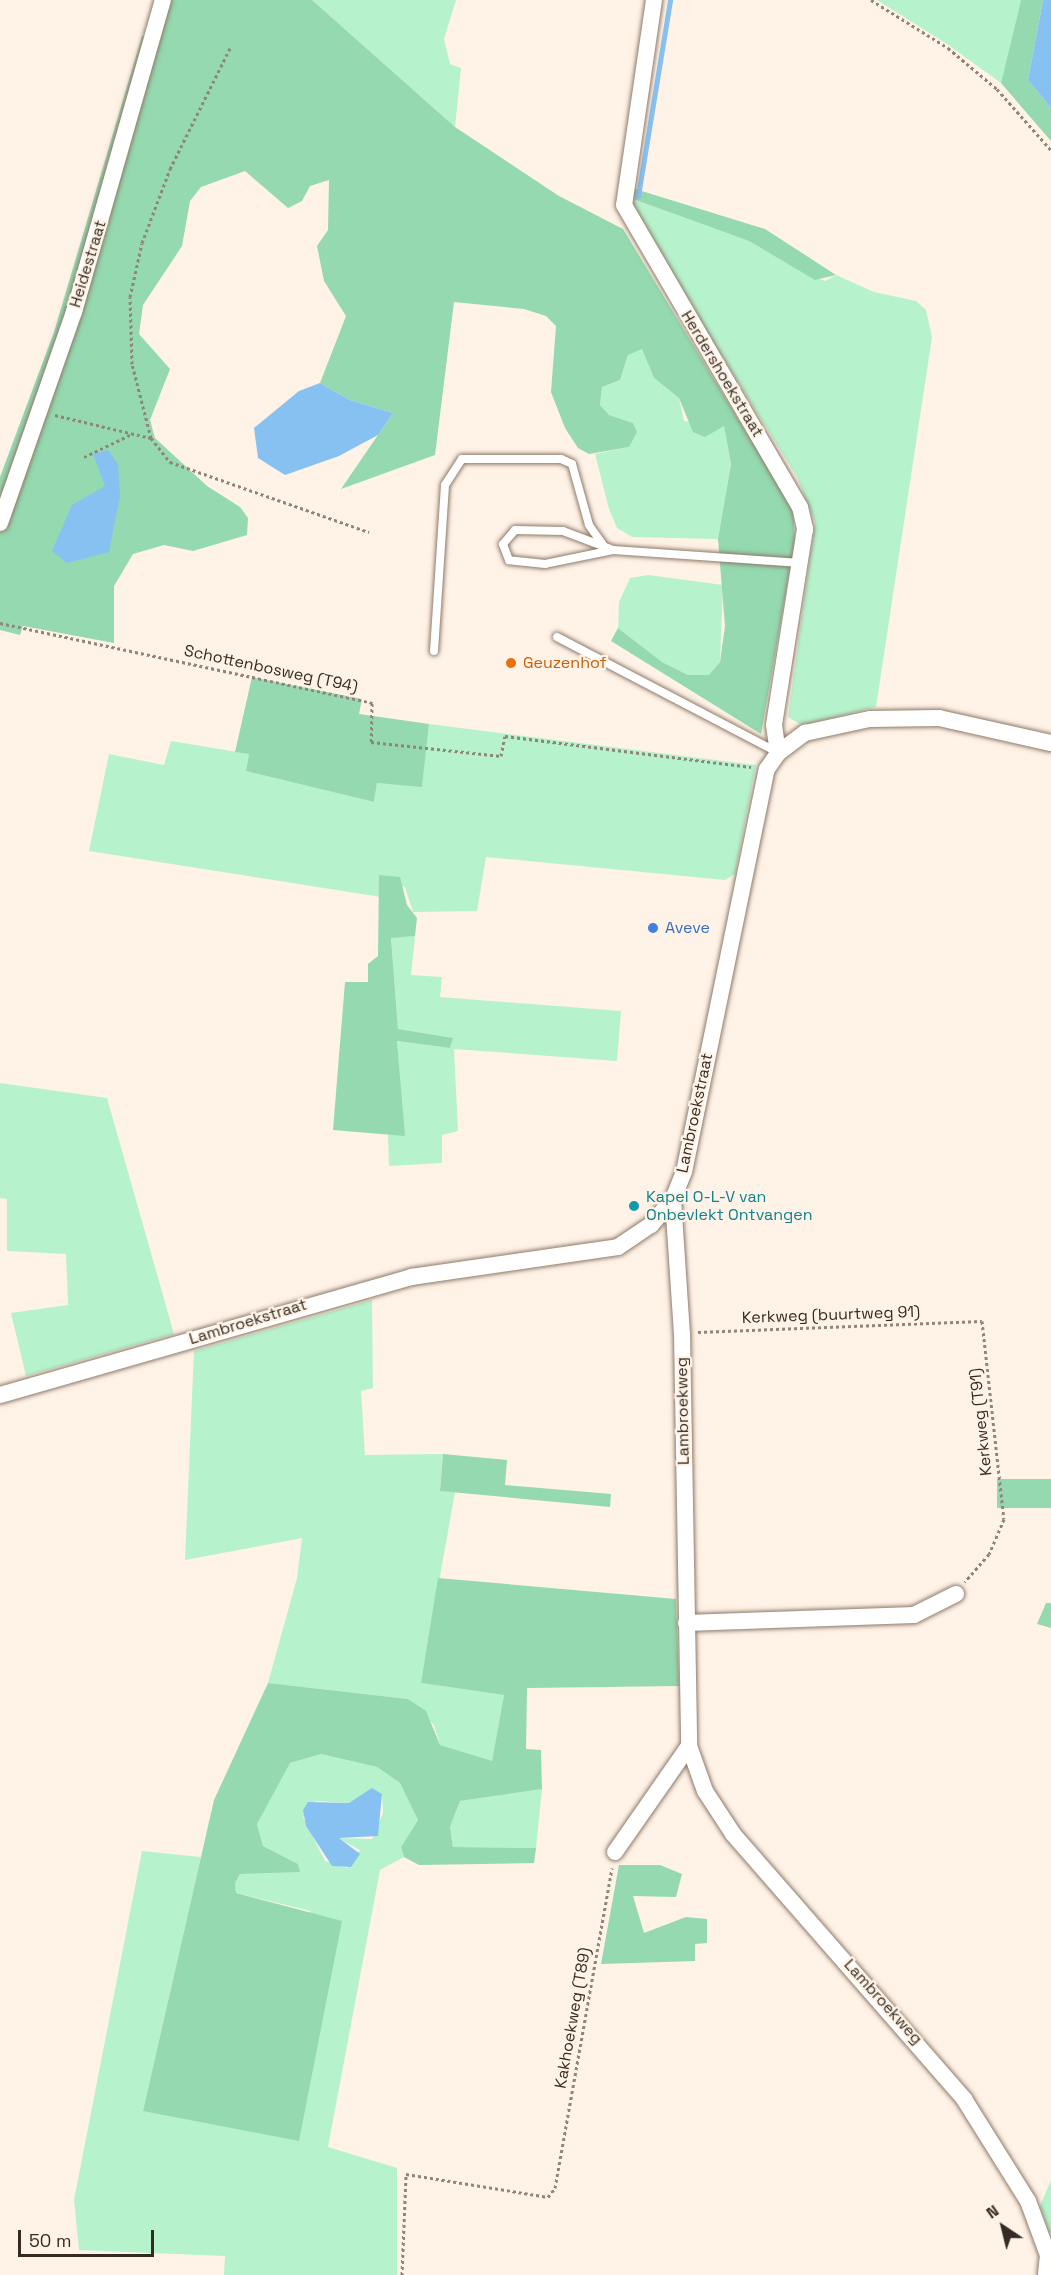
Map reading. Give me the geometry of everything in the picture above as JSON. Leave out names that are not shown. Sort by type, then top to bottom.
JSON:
[{"type":"street","name":"Heidestraat","points":[[0,523],[74,312],[163,0]]},
{"type":"street","name":"Herdershoekstraat","points":[[654,0],[624,205],[800,507],[805,529],[774,725],[778,753]]},
{"type":"street","name":"Lambroekstraat","points":[[0,1395],[411,1277],[618,1247],[651,1225],[673,1199],[684,1172],[767,769],[778,753],[805,733],[870,719],[939,718],[1051,743]]},
{"type":"street","name":"Lambroekweg","points":[[673,1199],[682,1333],[689,1746],[705,1791],[734,1834],[964,2099],[1028,2202],[1049,2253],[1046,2275]]},
{"type":"street","points":[[686,1623],[907,1616],[956,1594]]},
{"type":"street","points":[[615,1852],[689,1746]]},
{"type":"lane","points":[[434,651],[445,485],[462,459],[561,459],[572,464],[591,532],[609,549]]},
{"type":"lane","points":[[609,549],[545,564],[512,561],[503,549],[504,539],[515,530],[563,531],[609,549],[801,563]]},
{"type":"lane","points":[[557,637],[778,753]]},
{"type":"path","points":[[871,0],[948,48],[997,89],[1051,150]]},
{"type":"path","points":[[230,48],[170,169],[142,243],[130,297],[132,364],[152,438],[170,462],[369,532]]},
{"type":"path","points":[[39,411],[152,438]]},
{"type":"path","points":[[84,457],[132,434]]},
{"type":"path","name":"Schottenbosweg (T94)","points":[[0,623],[372,703],[371,742],[501,756],[505,736],[767,769]]},
{"type":"path","name":"Kerkweg (buurtweg 91)","points":[[682,1333],[982,1322]]},
{"type":"path","name":"Kerkweg (T91)","points":[[956,1594],[989,1554],[1004,1519],[982,1322]]},
{"type":"path","name":"Kakhoekweg (T89)","points":[[402,2275],[406,2174],[548,2197],[555,2188],[615,1852]]},
{"type":"green space","points":[[168,0],[312,0],[455,127],[559,196],[623,229],[793,510],[795,541],[761,734],[611,641],[618,628],[662,662],[688,675],[709,675],[720,662],[725,626],[718,539],[731,464],[724,426],[705,437],[693,432],[679,398],[654,378],[642,349],[628,355],[620,380],[602,387],[600,405],[609,415],[633,423],[637,432],[629,447],[589,454],[578,448],[565,428],[551,392],[556,326],[546,316],[524,309],[454,302],[435,455],[341,489],[393,413],[350,400],[320,383],[346,316],[324,281],[317,246],[328,230],[329,180],[310,186],[302,201],[288,208],[245,171],[201,187],[190,201],[182,246],[143,305],[139,334],[170,369],[150,420],[155,438],[207,486],[240,507],[248,518],[247,535],[193,551],[164,545],[133,554],[114,586],[114,643],[23,626],[20,635],[0,630],[0,477],[54,332],[142,36],[160,40]]},
{"type":"green space","points":[[312,0],[456,0],[444,39],[450,64],[461,68],[455,127]]},
{"type":"green space","points":[[877,0],[1021,0],[1001,83],[947,44]]},
{"type":"green space","points":[[1021,0],[1043,0],[1028,80],[1051,108],[1051,141],[1001,83]]},
{"type":"green space","points":[[632,188],[765,229],[836,275],[815,280],[749,241],[633,199]]},
{"type":"green space","points":[[633,199],[749,241],[804,273],[825,281],[836,275],[874,292],[916,301],[926,310],[932,337],[876,707],[802,725],[788,717],[815,522],[797,477],[633,212]]},
{"type":"green space","points":[[642,348],[654,378],[679,398],[684,421],[724,426],[731,464],[718,539],[632,537],[617,528],[609,509],[595,454],[629,447],[633,423],[609,415],[600,405],[602,387],[620,380],[628,355]]},
{"type":"green space","points":[[648,575],[723,585],[720,662],[709,675],[688,675],[662,662],[618,628],[619,602],[630,578]]},
{"type":"green space","points":[[252,677],[362,699],[359,714],[429,724],[422,787],[377,783],[374,802],[246,771],[249,754],[235,752]]},
{"type":"green space","points":[[429,724],[756,765],[735,874],[725,880],[486,857],[477,911],[413,912],[405,887],[380,875],[381,897],[89,851],[109,754],[164,765],[171,741],[249,754],[246,771],[374,802],[377,783],[422,786]]},
{"type":"green space","points":[[379,875],[400,877],[407,905],[417,918],[415,936],[391,938],[398,1029],[453,1038],[450,1048],[397,1041],[405,1136],[333,1130],[345,982],[368,982],[368,964],[378,956]]},
{"type":"green space","points":[[415,936],[411,975],[442,977],[440,997],[621,1011],[617,1061],[454,1049],[458,1131],[442,1135],[442,1163],[389,1166],[388,1134],[404,1135],[397,1041],[450,1048],[452,1038],[398,1029],[391,937]]},
{"type":"green space","points":[[0,1083],[107,1098],[174,1334],[26,1376],[11,1313],[68,1305],[66,1254],[7,1251],[7,1199],[0,1198]]},
{"type":"green space","points":[[372,1300],[373,1388],[361,1391],[365,1455],[443,1454],[440,1491],[455,1492],[421,1683],[504,1695],[492,1762],[440,1745],[434,1725],[408,1699],[268,1683],[297,1578],[302,1538],[185,1560],[194,1351]]},
{"type":"green space","points":[[443,1454],[507,1460],[505,1485],[611,1494],[610,1507],[440,1491]]},
{"type":"green space","points":[[997,1479],[1051,1479],[1051,1508],[997,1508]]},
{"type":"green space","points":[[438,1578],[676,1599],[679,1686],[527,1688],[526,1749],[541,1750],[542,1789],[460,1801],[450,1827],[453,1847],[536,1848],[534,1863],[419,1865],[404,1857],[401,1847],[418,1820],[400,1783],[377,1767],[321,1754],[290,1763],[257,1824],[263,1846],[298,1864],[300,1872],[240,1874],[235,1883],[236,1893],[342,1921],[299,2141],[143,2111],[214,1800],[268,1683],[408,1699],[426,1711],[440,1745],[492,1761],[504,1695],[421,1683]]},
{"type":"green space","points":[[1046,1603],[1051,1603],[1051,1628],[1037,1624]]},
{"type":"green space","points":[[321,1754],[377,1767],[400,1783],[418,1820],[401,1847],[404,1857],[380,1870],[328,2147],[397,2168],[397,2275],[224,2275],[225,2256],[79,2250],[74,2200],[142,1851],[201,1857],[143,2111],[311,1911],[236,1893],[235,1883],[240,1874],[299,1871],[298,1864],[263,1846],[257,1824],[280,1774],[290,1763]],"holes":[[[382,1794],[383,1813],[372,1839],[338,1838],[360,1850],[347,1868],[325,1861],[303,1817],[316,1801],[349,1803]]]},
{"type":"green space","points":[[542,1789],[536,1848],[453,1847],[450,1827],[460,1801]]},
{"type":"green space","points":[[619,1865],[660,1865],[682,1874],[676,1897],[633,1896],[644,1933],[686,1917],[707,1919],[707,1943],[695,1944],[695,1961],[601,1964]]},
{"type":"green space","points":[[1051,2180],[1051,2233],[1040,2206]]},
{"type":"water","points":[[1043,0],[1051,0],[1051,108],[1028,80]]},
{"type":"water","points":[[320,383],[350,400],[393,413],[378,435],[339,456],[285,475],[258,458],[254,428],[299,391]]},
{"type":"water","points":[[108,450],[118,464],[120,496],[109,552],[67,563],[52,551],[72,505],[105,486],[93,454]]},
{"type":"water","points":[[372,1788],[382,1794],[378,1836],[339,1838],[360,1854],[351,1867],[332,1866],[306,1826],[303,1810],[308,1802],[349,1803]]},
{"type":"waterway","points":[[638,196],[670,0]]},
{"type":"place","name":"Geuzenhof","points":[[511,663]]},
{"type":"place","name":"Aveve","points":[[653,928]]},
{"type":"place","name":"Kapel O-L-V van Onbevlekt Ontvangen","points":[[634,1206]]}]
